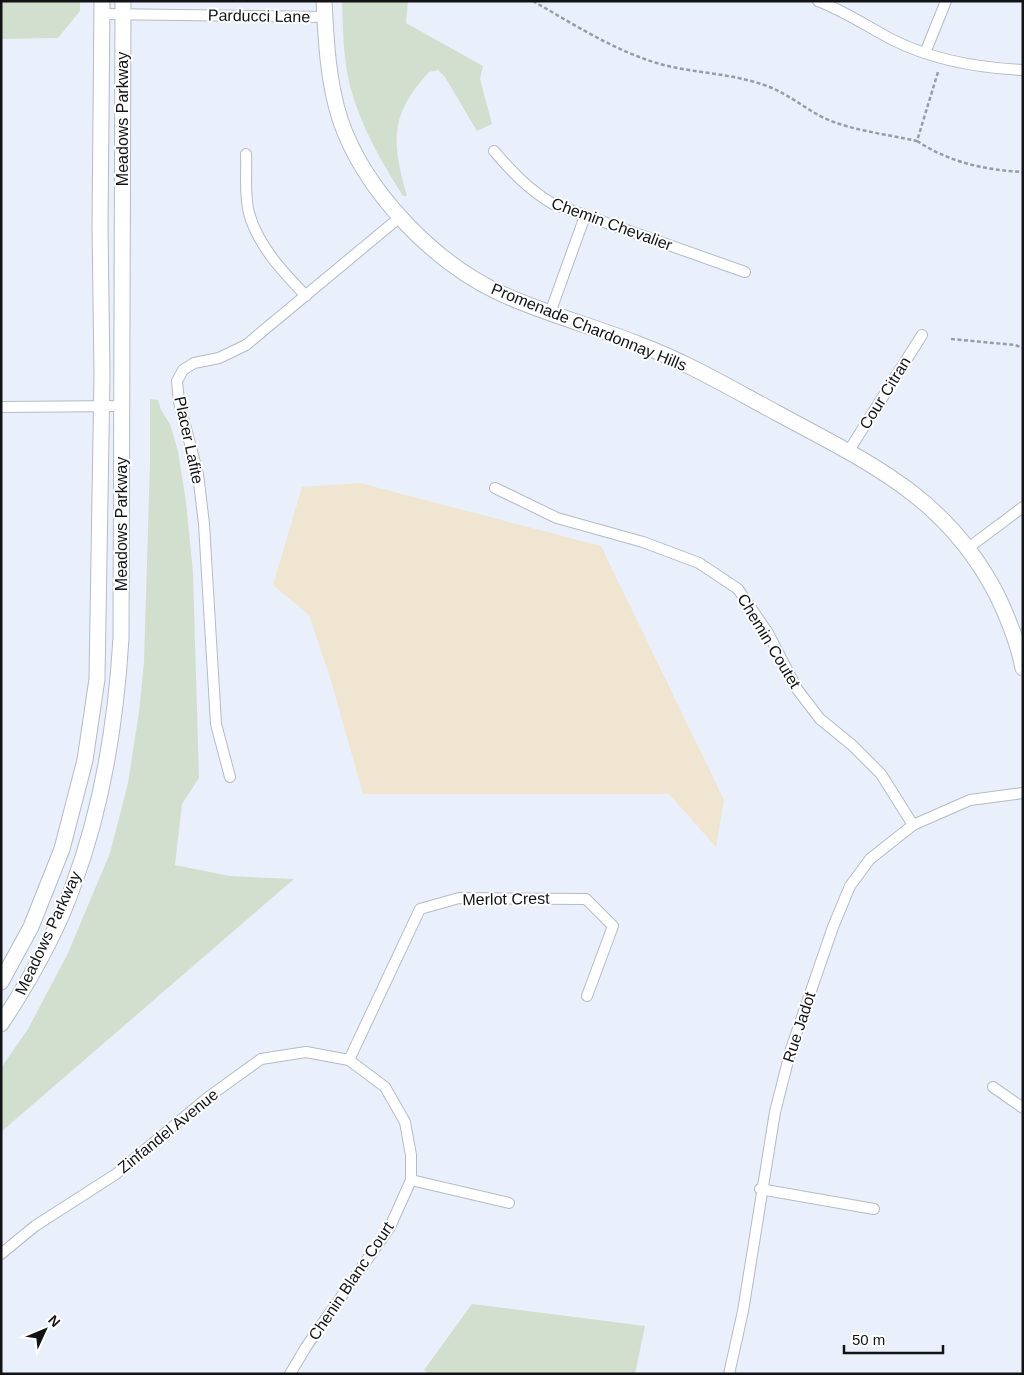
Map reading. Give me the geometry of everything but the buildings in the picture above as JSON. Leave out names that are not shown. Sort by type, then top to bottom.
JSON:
[{"type":"main road","name":"Promenade Chardonnay Hills","points":[[324,1],[330,71],[340,120],[363,168],[400,217],[438,256],[469,277],[502,294],[684,363],[892,478],[926,502],[968,548],[988,577],[1013,632],[1023,668]]},
{"type":"main road","name":"Meadows Parkway","points":[[1,982],[31,927],[62,850],[78,796],[91,730],[99,643],[102,8]]},
{"type":"main road","name":"Meadows Parkway","points":[[1,1024],[36,964],[73,887],[105,776],[118,692],[121,638],[123,8]]},
{"type":"street","points":[[818,1],[894,40],[925,53],[968,65],[1023,70]]},
{"type":"street","points":[[925,53],[946,1]]},
{"type":"street","name":"Parducci Lane","points":[[102,8],[325,17]]},
{"type":"street","name":"Chemin Chevalier","points":[[494,151],[518,179],[535,194],[553,204],[745,272]]},
{"type":"street","points":[[246,154],[248,211],[258,236],[271,256],[306,296]]},
{"type":"street","points":[[550,313],[585,216]]},
{"type":"street","name":"Placer Lafite","points":[[230,777],[216,724],[204,524],[198,474],[179,402],[177,381],[183,370],[194,363],[219,358],[246,345],[400,217]]},
{"type":"street","name":"Cour Citran","points":[[848,452],[922,335]]},
{"type":"street","points":[[1,407],[122,406]]},
{"type":"street","name":"Chemin Coutet","points":[[495,488],[557,518],[643,542],[699,563],[738,589],[768,633],[797,689],[820,719],[852,744],[880,774],[912,825]]},
{"type":"street","points":[[968,548],[1023,507]]},
{"type":"street","name":"Rue Jadot","points":[[730,1374],[742,1311],[760,1189],[775,1112],[791,1049],[850,886],[870,859],[912,825],[970,800],[1023,793]]},
{"type":"street","name":"Merlot Crest","points":[[349,1060],[420,910],[458,898],[586,899],[613,926],[587,996]]},
{"type":"street","name":"Zinfandel Avenue","points":[[1,1254],[35,1226],[116,1174],[207,1098],[261,1059],[306,1052],[349,1060]]},
{"type":"street","name":"Chenin Blanc Court","points":[[290,1374],[306,1347],[390,1227],[411,1180],[411,1155],[405,1122],[385,1087],[349,1060]]},
{"type":"street","points":[[993,1087],[1023,1108]]},
{"type":"street","points":[[411,1180],[509,1203]]},
{"type":"street","points":[[760,1189],[874,1209]]},
{"type":"path","points":[[533,1],[580,28],[642,58],[661,64],[733,76],[762,84],[787,94],[822,117],[847,127],[916,141],[936,153],[958,162],[995,170],[1023,172]]},
{"type":"path","points":[[916,141],[938,72]]},
{"type":"path","points":[[951,339],[1015,345],[1023,348]]},
{"type":"shaded area","points":[[360,483],[601,546],[724,800],[716,847],[669,794],[363,794],[330,677],[309,615],[273,585],[302,487]]},
{"type":"green space","points":[[1,1],[80,1],[80,11],[58,38],[1,39]]},
{"type":"green space","points":[[342,1],[408,1],[406,23],[483,66],[480,79],[492,124],[477,131],[445,77],[438,70],[429,72],[407,102],[397,130],[397,144],[398,160],[407,196],[403,196],[379,157],[360,116],[350,86],[344,44]]},
{"type":"green space","points":[[150,399],[158,400],[161,410],[170,424],[178,451],[186,502],[193,572],[199,778],[182,804],[175,865],[230,876],[294,879],[1,1132],[1,1068],[28,1029],[68,953],[110,853],[128,783],[139,712],[144,662]]},
{"type":"green space","points":[[472,1304],[645,1326],[635,1374],[430,1374],[424,1370]]}]
